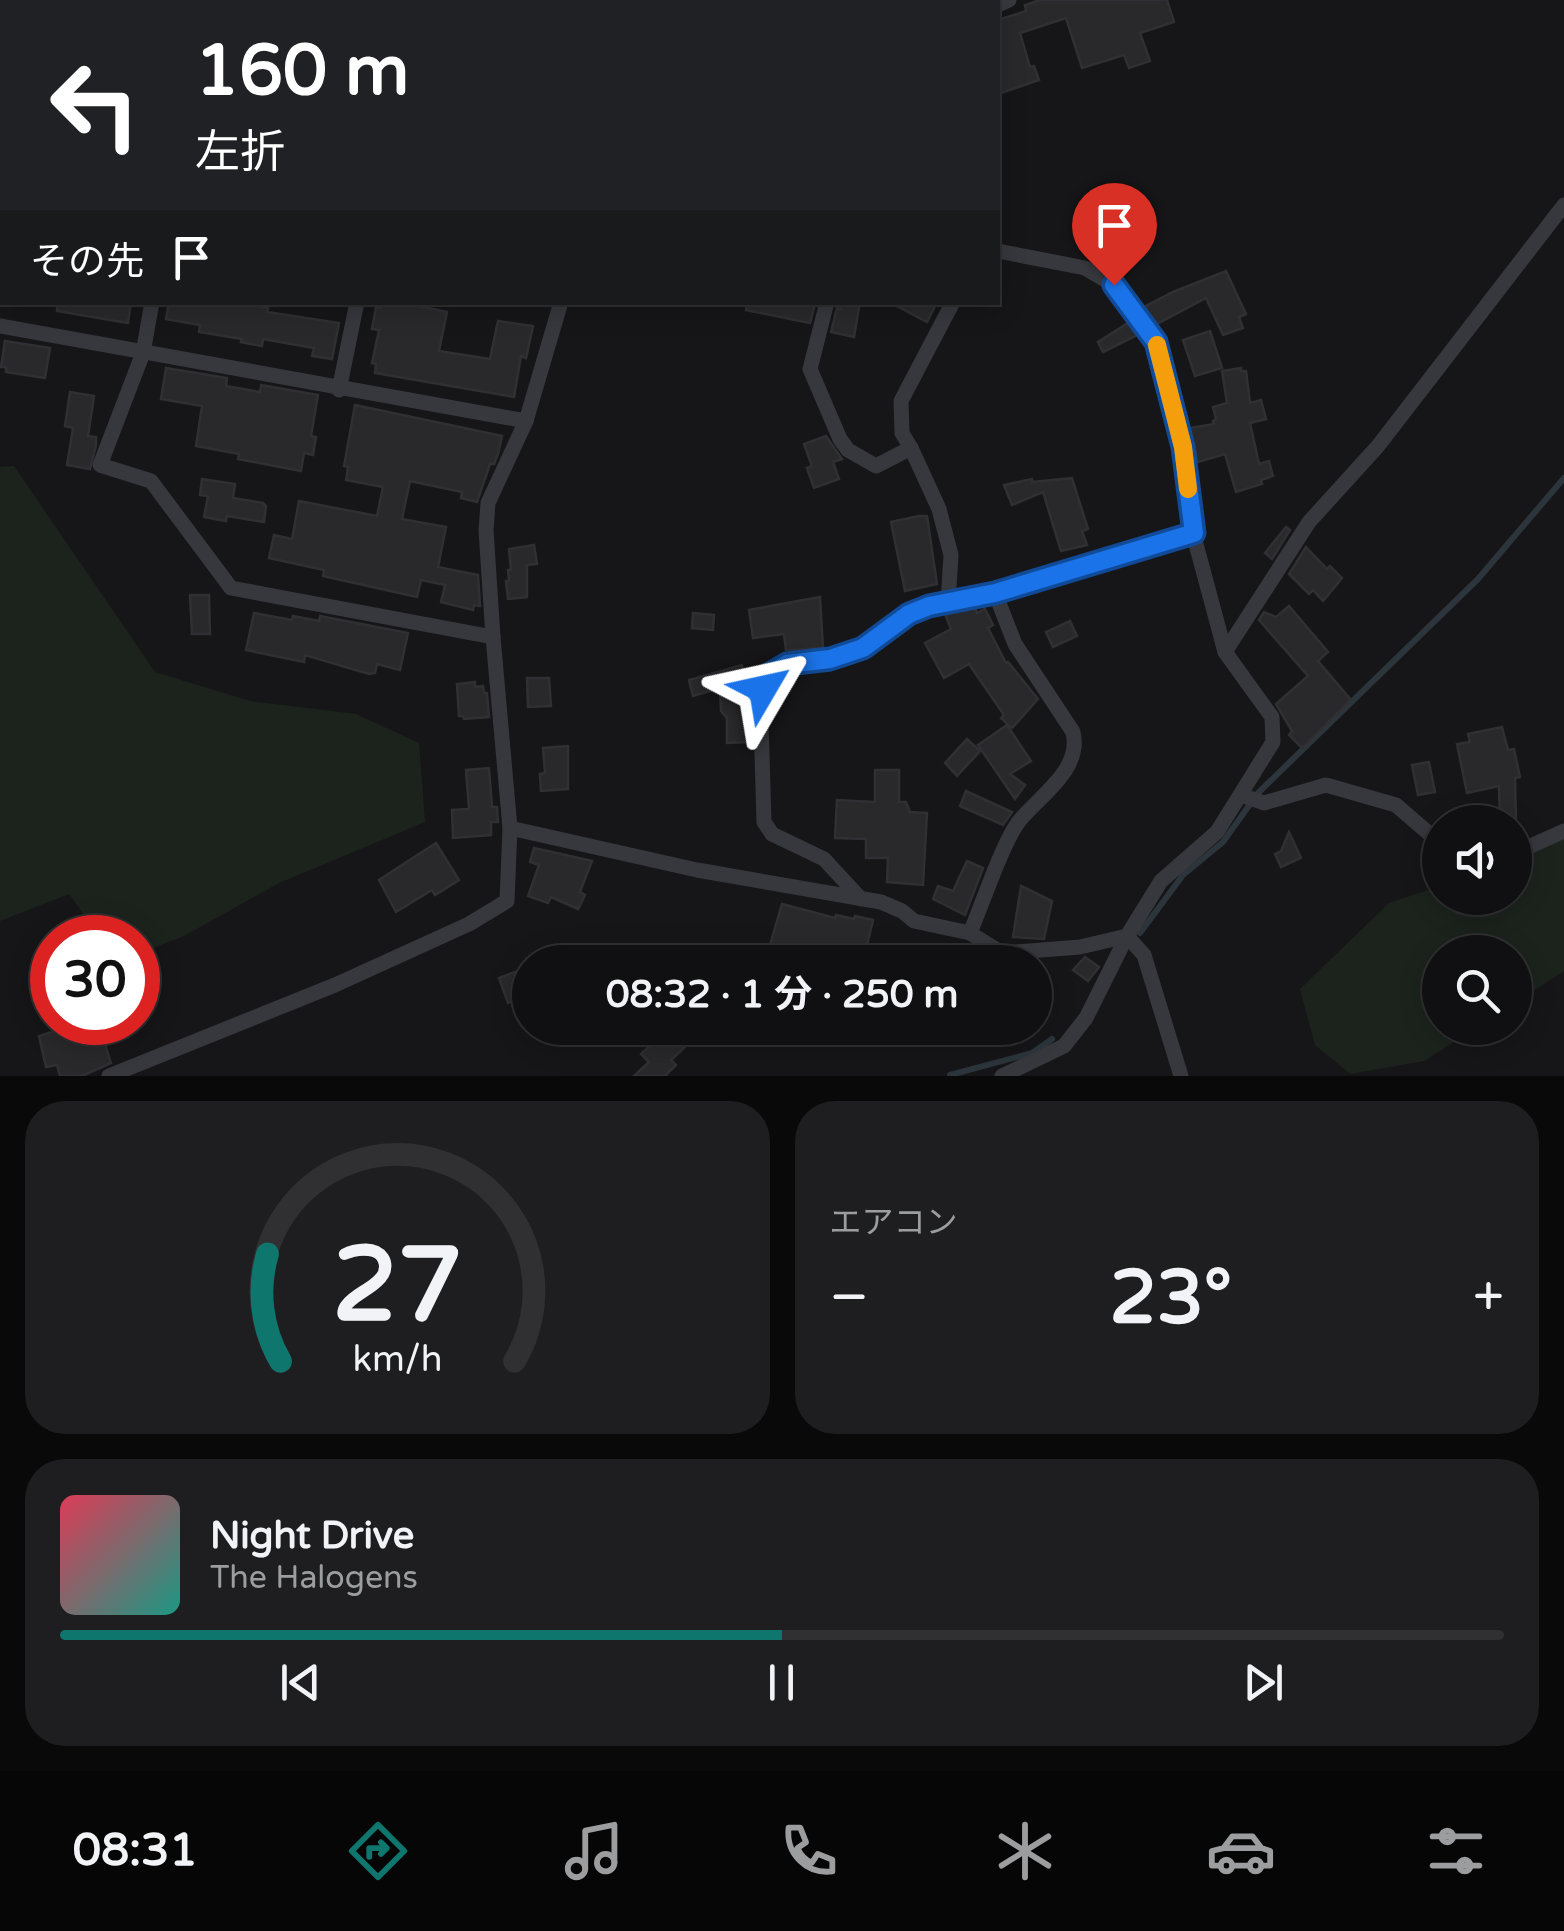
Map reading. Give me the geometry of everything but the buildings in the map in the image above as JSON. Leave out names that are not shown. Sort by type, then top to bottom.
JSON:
[{"type":"street","points":[[1224,652],[1310,522],[1389,433],[1564,205]]},
{"type":"street","points":[[1000,251],[1086,268],[1114,285],[1156,342],[1183,447],[1194,533],[1224,652],[1272,717],[1273,742],[1248,798],[1161,882],[1127,936],[1086,1018],[1064,1046],[1002,1076]]},
{"type":"street","points":[[151,305],[143,353],[100,465],[152,482],[231,588],[493,637]]},
{"type":"street","points":[[340,390],[355,305]]},
{"type":"street","points":[[109,1076],[335,985],[499,908],[507,900],[510,828],[493,637],[486,530],[488,503],[526,421],[560,305]]},
{"type":"street","points":[[825,305],[810,368],[840,439],[848,450],[876,466],[911,448]]},
{"type":"street","points":[[948,603],[951,555],[939,509],[902,433],[901,401],[951,305]]},
{"type":"street","points":[[0,326],[526,421]]},
{"type":"street","points":[[861,899],[824,859],[772,834],[764,822],[761,722],[766,676],[787,664],[830,659],[863,648],[909,614],[929,606],[995,593],[1194,533]]},
{"type":"street","points":[[970,933],[1017,824],[1054,784],[1072,760],[1076,746],[1073,732],[1016,644],[995,593]]},
{"type":"street","points":[[1248,798],[1264,803],[1326,785],[1396,805],[1422,827]]},
{"type":"street","points":[[510,828],[697,870],[881,902],[914,921],[970,933],[1002,953],[1080,947],[1127,936]]},
{"type":"street","points":[[1532,845],[1564,831]]},
{"type":"street","points":[[1127,936],[1144,955],[1181,1076]]},
{"type":"shaded area","points":[[14,466],[155,672],[250,701],[356,714],[419,743],[425,822],[279,883],[160,945],[160,915],[84,915],[69,894],[0,921],[0,467]]},
{"type":"shaded area","points":[[1564,839],[1564,971],[1532,992],[1532,935],[1422,935],[1422,1045],[1449,1045],[1424,1061],[1350,1074],[1315,1045],[1300,989],[1389,903],[1422,892],[1422,915],[1532,915],[1532,853]]},
{"type":"waterway","points":[[1140,933],[1183,875],[1223,842],[1258,793],[1478,579],[1564,478]]},
{"type":"waterway","points":[[950,1075],[1032,1053],[1043,1045]]},
{"type":"slow traffic","points":[[1157,345],[1183,447],[1188,489]]},
{"type":"route","points":[[763,689],[766,676],[787,664],[830,659],[863,648],[909,614],[929,606],[995,593],[1194,533],[1183,447],[1156,342],[1114,285]]}]
